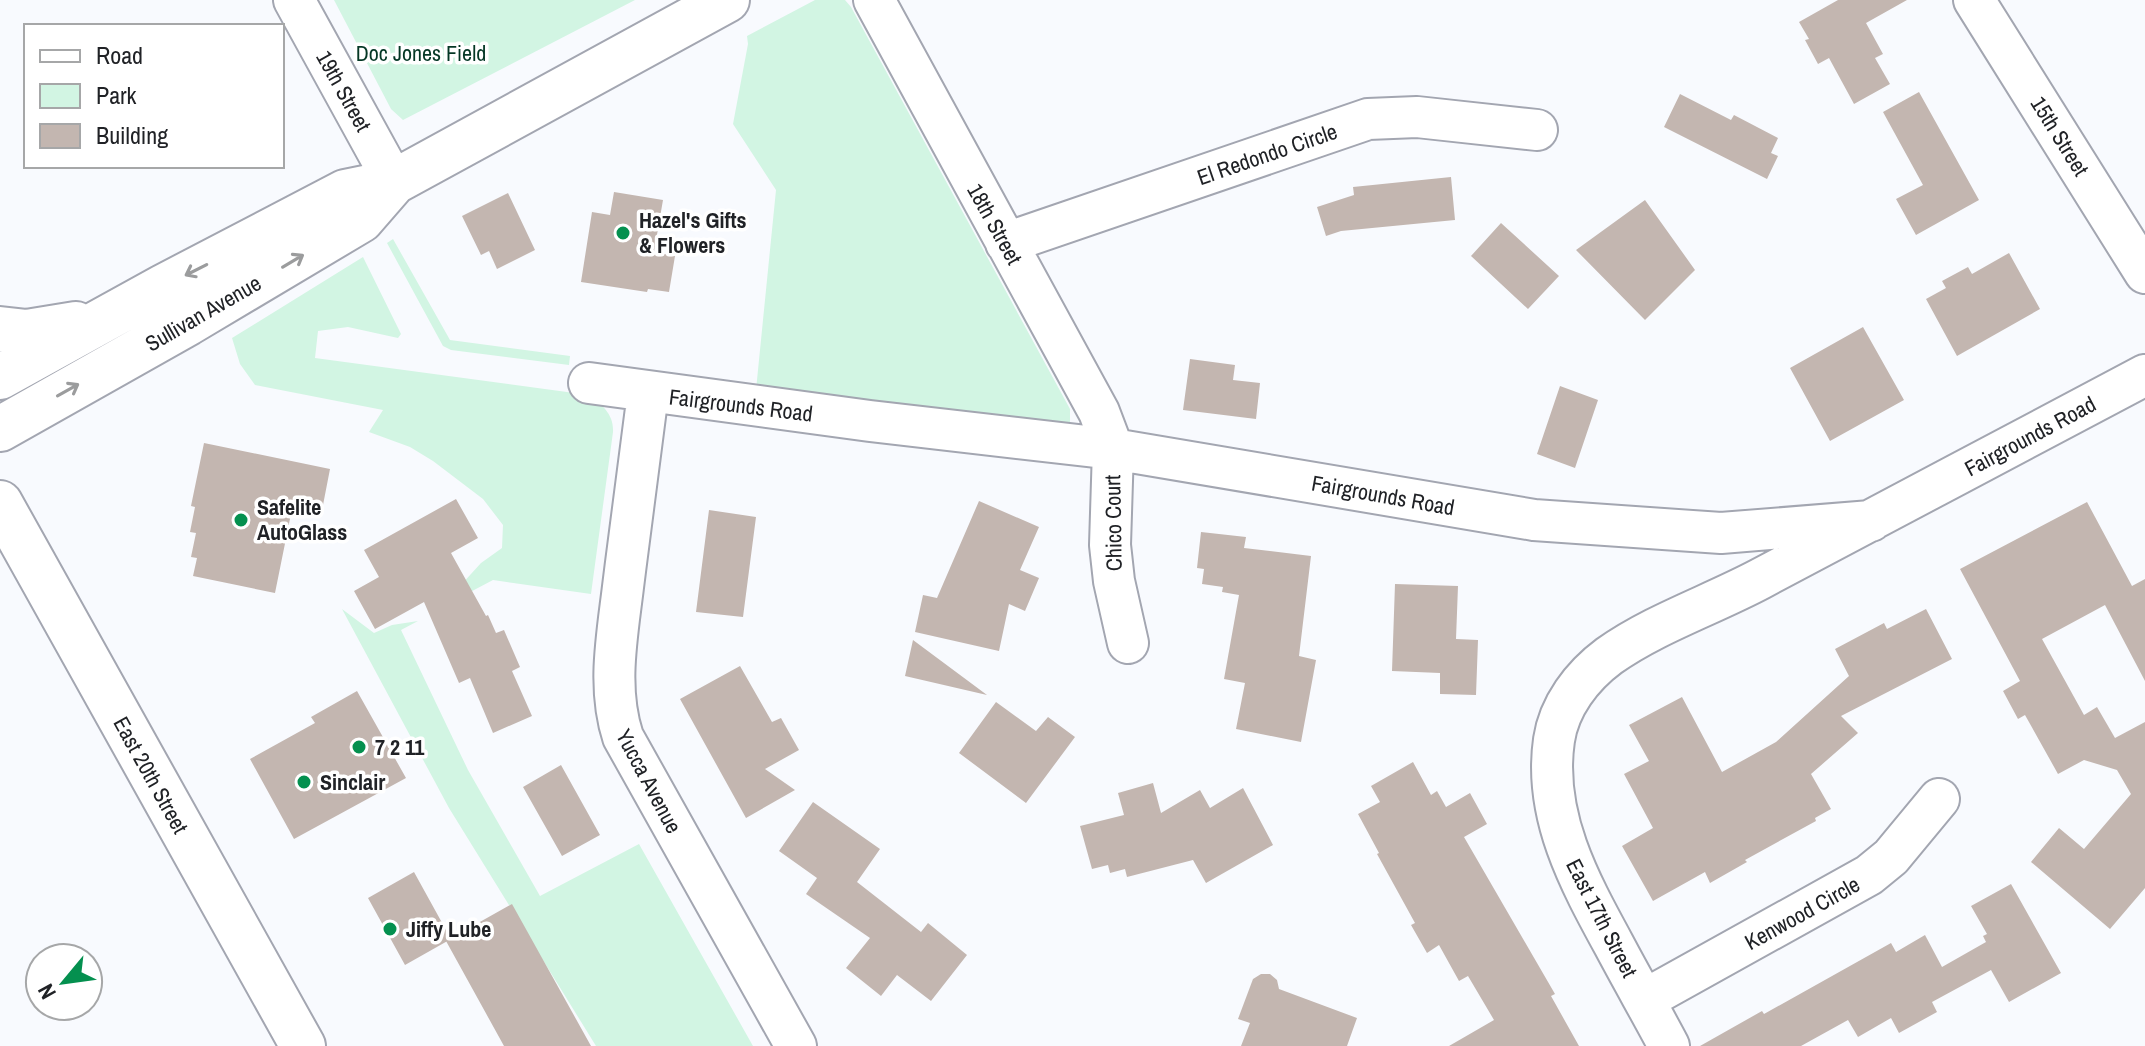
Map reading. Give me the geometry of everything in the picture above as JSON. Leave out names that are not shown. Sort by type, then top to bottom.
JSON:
[{"type":"main road","name":"Sullivan Avenue","points":[[0,377],[345,192],[394,182],[727,0]]},
{"type":"main road","name":"Sullivan Avenue","points":[[0,429],[188,323],[361,220],[394,182]]},
{"type":"main road","points":[[0,329],[27,332],[106,319]]},
{"type":"main road","name":"East 20th Street","points":[[0,503],[303,1046]]},
{"type":"street","name":"19th Street","points":[[294,0],[394,182]]},
{"type":"street","name":"18th Street","points":[[874,0],[1099,412],[1113,449]]},
{"type":"street","name":"15th Street","points":[[1974,0],[2145,273]]},
{"type":"street","name":"El Redondo Circle","points":[[1006,243],[1368,119],[1417,117],[1537,130]]},
{"type":"street","name":"Fairgrounds Road","points":[[589,383],[648,393],[1113,449],[1534,520],[1721,533],[1871,521],[2145,375]]},
{"type":"street","name":"Yucca Avenue","points":[[648,393],[617,635],[612,690],[615,714],[623,737],[796,1046]]},
{"type":"street","name":"Chico Court","points":[[1113,449],[1110,545],[1114,581],[1128,643]]},
{"type":"street","name":"East 17th Street","points":[[1669,1046],[1584,889],[1567,850],[1556,810],[1551,773],[1554,737],[1567,702],[1588,674],[1633,641],[1736,592],[1871,521]]},
{"type":"street","name":"Kenwood Circle","points":[[1644,1000],[1869,875],[1891,857],[1939,799]]},
{"type":"green space","name":"Doc Jones Field","points":[[334,0],[635,0],[403,120],[391,109]]},
{"type":"green space","points":[[815,0],[845,0],[851,7],[1070,409],[1070,423],[1063,427],[756,390],[776,190],[733,124],[747,36]]},
{"type":"green space","points":[[393,239],[450,340],[570,356],[569,365],[451,350],[443,346],[387,243]]},
{"type":"green space","points":[[363,257],[401,334],[398,338],[348,327],[318,331],[315,358],[589,395],[606,410],[612,420],[613,432],[591,594],[493,580],[440,608],[481,563],[502,548],[503,525],[483,499],[410,447],[369,432],[383,410],[255,385],[240,364],[232,338]]},
{"type":"green space","points":[[342,609],[374,633],[392,625],[418,621],[401,630],[468,770],[540,896],[639,844],[753,1046],[596,1046],[449,808]]},
{"type":"building","points":[[1838,0],[1907,0],[1866,23],[1883,54],[1875,58],[1890,84],[1854,104],[1829,58],[1818,64],[1799,22]]},
{"type":"building","points":[[1919,92],[1979,200],[1916,235],[1896,199],[1923,185],[1883,112]]},
{"type":"building","points":[[1680,94],[1731,120],[1734,115],[1778,138],[1771,153],[1778,156],[1767,179],[1664,127]]},
{"type":"building","points":[[1451,177],[1455,220],[1341,231],[1326,236],[1317,207],[1354,195],[1353,187]]},
{"type":"building","name":"Hazel's Gifts & Flowers","points":[[614,192],[663,200],[654,252],[675,256],[669,292],[648,289],[647,292],[581,282],[592,212],[610,215]]},
{"type":"building","points":[[508,193],[535,250],[497,269],[489,251],[481,255],[462,216]]},
{"type":"building","points":[[1645,200],[1695,270],[1645,320],[1576,250]]},
{"type":"building","points":[[1501,223],[1559,276],[1528,309],[1471,256]]},
{"type":"building","points":[[2009,253],[2040,309],[1957,356],[1926,299],[1946,288],[1942,281],[1968,267],[1972,274]]},
{"type":"building","points":[[1863,327],[1904,400],[1830,441],[1790,368]]},
{"type":"building","points":[[1190,359],[1235,365],[1233,380],[1260,383],[1256,419],[1183,410]]},
{"type":"building","points":[[1560,386],[1598,400],[1575,468],[1537,454]]},
{"type":"building","name":"Safelite AutoGlass","points":[[204,443],[330,469],[323,505],[294,499],[275,593],[193,576],[197,558],[191,557],[196,533],[190,532],[195,507],[191,506]]},
{"type":"building","points":[[456,499],[478,538],[451,553],[496,633],[504,630],[520,667],[512,671],[532,716],[493,733],[470,678],[459,683],[424,602],[375,629],[354,591],[379,577],[364,550]]},
{"type":"building","points":[[979,501],[1039,527],[1020,570],[1039,578],[1025,611],[1009,604],[999,651],[915,632],[923,595],[937,598]]},
{"type":"building","points":[[2087,502],[2132,586],[2145,579],[2145,681],[2105,605],[2042,639],[2084,715],[2097,707],[2115,738],[2145,722],[2145,888],[2110,929],[2031,862],[2059,828],[2084,849],[2131,794],[2117,770],[2084,760],[2058,774],[2025,715],[2018,719],[2003,691],[2020,681],[1960,569]]},
{"type":"building","points":[[709,510],[756,517],[743,617],[696,612]]},
{"type":"building","points":[[1201,532],[1246,537],[1244,548],[1311,556],[1299,656],[1316,660],[1301,742],[1236,729],[1245,683],[1224,679],[1239,595],[1222,592],[1223,587],[1202,584],[1204,569],[1197,568]]},
{"type":"building","points":[[1395,584],[1458,586],[1456,639],[1478,640],[1476,695],[1440,694],[1440,673],[1392,671]]},
{"type":"building","points":[[1926,609],[1952,659],[1841,716],[1858,733],[1811,774],[1831,809],[1815,818],[1816,821],[1710,883],[1705,872],[1653,901],[1622,846],[1653,828],[1624,774],[1649,761],[1629,725],[1682,697],[1722,772],[1776,742],[1849,676],[1835,649],[1884,623],[1887,629]]},
{"type":"building","points":[[913,640],[987,695],[905,676]]},
{"type":"building","points":[[740,666],[772,722],[781,718],[799,750],[765,769],[795,790],[746,818],[680,699]]},
{"type":"building","points":[[357,691],[406,778],[294,839],[250,759],[315,723],[311,717]]},
{"type":"building","points":[[996,702],[1036,731],[1048,717],[1075,737],[1026,803],[959,753]]},
{"type":"building","points":[[1413,762],[1431,795],[1437,791],[1446,807],[1470,793],[1487,824],[1464,837],[1555,994],[1551,996],[1579,1046],[1449,1046],[1494,1020],[1468,976],[1459,981],[1439,945],[1427,953],[1411,925],[1415,923],[1358,814],[1380,802],[1371,786]]},
{"type":"building","points":[[561,765],[600,835],[562,856],[523,787]]},
{"type":"building","points":[[1153,783],[1161,813],[1200,790],[1210,808],[1243,788],[1273,845],[1206,883],[1193,860],[1127,877],[1125,869],[1110,873],[1108,865],[1092,869],[1080,826],[1124,815],[1118,793]]},
{"type":"building","points":[[813,802],[880,849],[857,882],[921,932],[928,923],[967,955],[931,1001],[897,975],[881,996],[846,968],[870,938],[806,894],[817,878],[779,851]]},
{"type":"building","points":[[414,872],[451,939],[405,965],[368,898]]},
{"type":"building","points":[[2011,884],[2061,973],[2009,1002],[1991,970],[1932,1002],[1937,1012],[1899,1033],[1891,1018],[1858,1037],[1848,1020],[1801,1046],[1700,1046],[1891,943],[1896,952],[1925,935],[1942,967],[1986,942],[1983,936],[1987,934],[1971,906]]},
{"type":"building","points":[[512,904],[591,1046],[504,1046],[446,941]]},
{"type":"building","points":[[1261,974],[1270,974],[1277,980],[1279,989],[1357,1018],[1347,1046],[1241,1046],[1250,1023],[1238,1019],[1253,979]]},
{"type":"place","name":"Hazel's Gifts & Flowers","points":[[623,233]]},
{"type":"place","name":"Safelite AutoGlass","points":[[241,520]]},
{"type":"place","name":"7 2 11","points":[[359,747]]},
{"type":"place","name":"Sinclair","points":[[304,782]]},
{"type":"place","name":"Jiffy Lube","points":[[390,929]]}]
